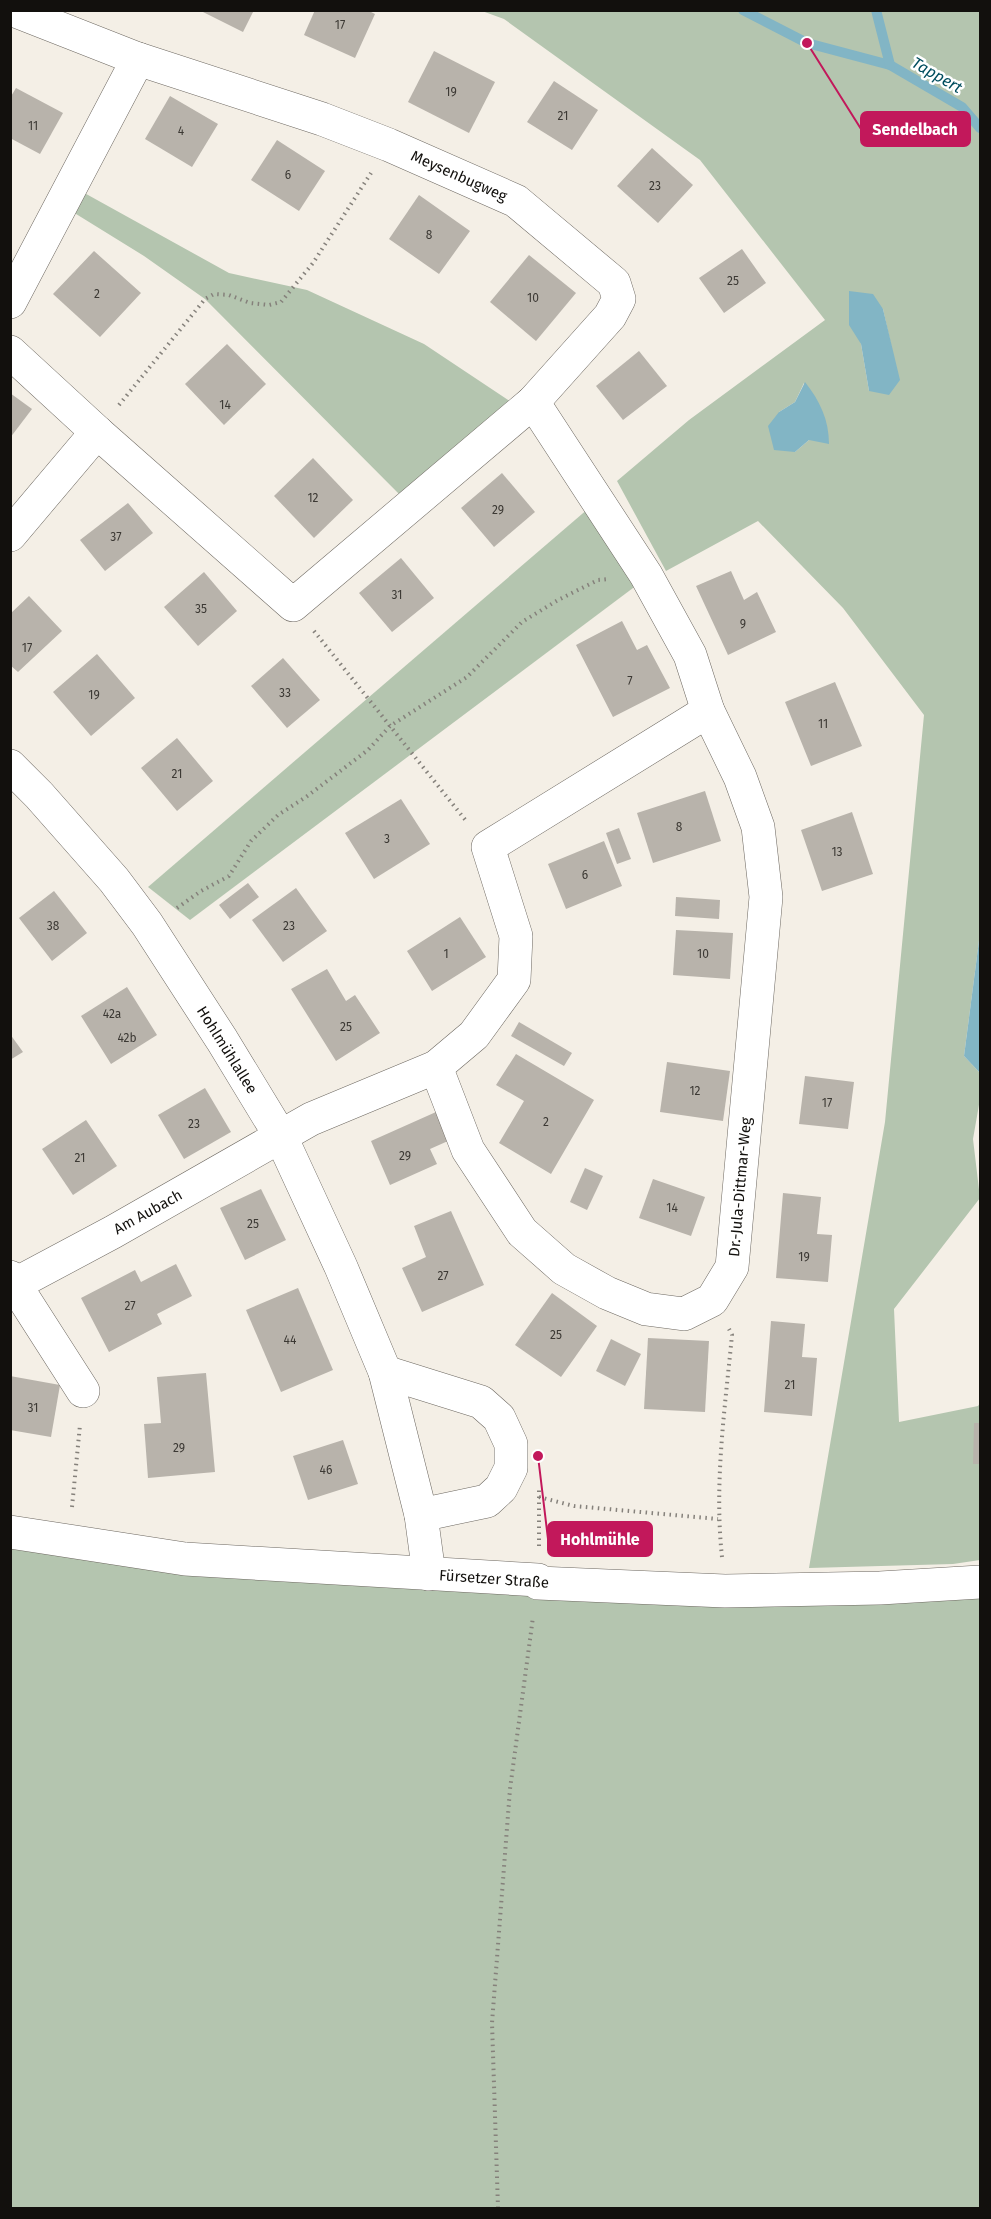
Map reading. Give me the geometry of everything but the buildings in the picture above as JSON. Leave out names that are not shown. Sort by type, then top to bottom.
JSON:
[{"type":"street","name":"Meysenbugweg","points":[[13,10],[138,59],[322,119],[389,145],[516,201],[614,282],[619,299],[610,316],[533,402],[293,605]]},
{"type":"street","points":[[10,302],[138,59]]},
{"type":"street","points":[[10,352],[293,605]]},
{"type":"street","points":[[533,402],[646,575]]},
{"type":"street","points":[[10,535],[97,432]]},
{"type":"street","name":"Dr.-Jula-Dittmar-Weg","points":[[646,575],[690,655],[708,711],[740,777],[758,827],[766,897],[732,1267],[712,1300]]},
{"type":"street","points":[[281,1137],[311,1119],[435,1067],[474,1035],[514,980],[516,936],[488,847],[708,711]]},
{"type":"street","name":"Hohlmühlallee","points":[[10,766],[39,795],[114,880],[147,924],[281,1137],[341,1267],[385,1372],[421,1515],[429,1574]]},
{"type":"street","points":[[435,1067],[468,1150],[522,1232],[564,1269],[607,1293],[646,1309],[684,1314],[712,1300]]},
{"type":"street","name":"Am Aubach","points":[[83,1391],[12,1283],[113,1232],[281,1137]]},
{"type":"street","points":[[385,1372],[481,1402],[499,1418],[512,1444],[512,1468],[501,1488],[487,1501],[421,1515]]},
{"type":"street","name":"Fürsetzer Straße","points":[[10,1532],[185,1559],[538,1580],[538,1583],[725,1591],[880,1588],[981,1582]]},
{"type":"path","points":[[97,432],[205,299],[214,294],[229,295],[249,303],[269,305],[281,302],[313,263],[389,145]]},
{"type":"path","points":[[147,924],[172,912],[201,891],[229,876],[251,841],[278,815],[306,797],[368,750],[390,726],[467,676],[522,622],[558,600],[598,580],[646,575]]},
{"type":"path","points":[[293,605],[488,847]]},
{"type":"path","points":[[712,1300],[732,1335],[718,1519],[725,1591]]},
{"type":"path","points":[[69,1541],[83,1391]]},
{"type":"path","points":[[539,1497],[574,1506],[718,1519]]},
{"type":"path","points":[[498,2208],[492,2023],[510,1789],[538,1580]]},
{"type":"green space","points":[[482,11],[980,11],[980,933],[964,1056],[980,1073],[980,1099],[973,1139],[980,1198],[894,1309],[899,1422],[978,1406],[980,1403],[980,1560],[953,1564],[809,1568],[885,1122],[924,715],[843,608],[758,521],[666,571],[617,481],[689,420],[825,320],[700,160],[504,19]],"holes":[[[849,292],[883,309],[893,354],[869,391]],[[804,383],[809,440],[795,452],[779,412],[795,402]]]},
{"type":"green space","points":[[79,190],[229,273],[307,290],[424,344],[511,402],[401,496],[205,299],[144,256],[68,209]]},
{"type":"green space","points":[[589,508],[637,585],[190,920],[148,887]]},
{"type":"green space","points":[[10,1545],[980,1595],[980,2208],[11,2208]]},
{"type":"water","points":[[849,291],[873,294],[883,309],[900,380],[889,395],[869,391],[861,344],[849,325]]},
{"type":"water","points":[[805,382],[823,411],[829,444],[809,440],[795,452],[774,450],[768,426],[779,412],[795,402]]},
{"type":"water","points":[[980,933],[980,1073],[964,1056]]},
{"type":"waterway","points":[[743,10],[807,43],[890,65],[962,107],[980,128]]},
{"type":"waterway","name":"Tappert","points":[[876,10],[890,65]]},
{"type":"place","name":"Sendelbach","points":[[807,43]]},
{"type":"place","name":"Hohlmühle","points":[[538,1456]]}]
